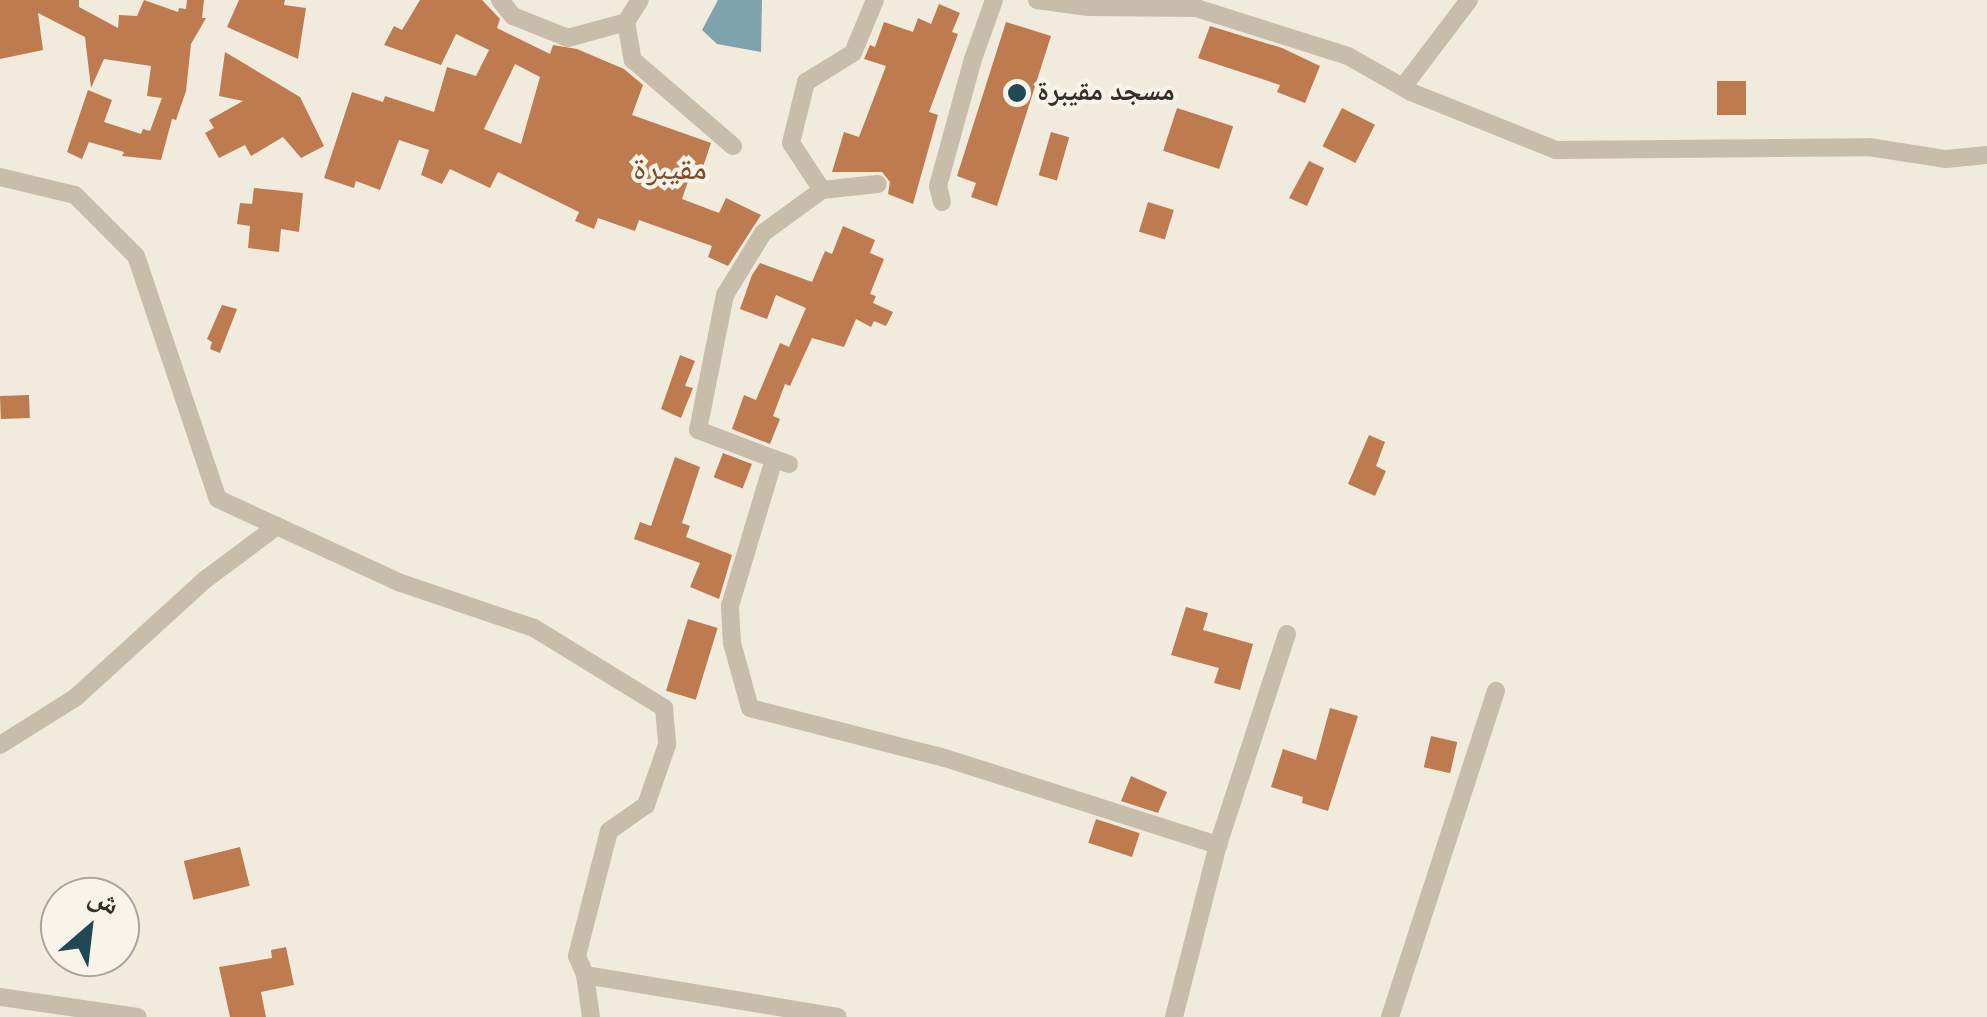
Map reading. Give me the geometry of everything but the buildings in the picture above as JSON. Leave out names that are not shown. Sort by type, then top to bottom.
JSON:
[{"type":"street","points":[[500,0],[513,16],[568,38],[626,22],[640,0]]},
{"type":"street","points":[[822,190],[791,143],[806,82],[853,53],[875,0]]},
{"type":"street","points":[[942,202],[938,186],[972,59],[994,0]]},
{"type":"street","points":[[1038,0],[1089,7],[1196,8],[1348,56],[1403,87],[1556,150],[1869,147],[1946,159],[1987,155]]},
{"type":"street","points":[[1403,87],[1469,0]]},
{"type":"street","points":[[626,22],[633,60],[733,146]]},
{"type":"street","points":[[0,177],[76,194],[136,256],[218,499],[401,583],[534,628],[664,708],[667,745],[646,805],[608,831],[577,956],[585,975],[591,1017]]},
{"type":"street","points":[[878,184],[822,190],[763,232],[725,295],[719,344],[697,424],[704,433],[782,462],[730,606],[732,643],[750,708],[945,758],[1218,844]]},
{"type":"street","points":[[0,745],[75,698],[206,579],[277,526]]},
{"type":"street","points":[[1174,1017],[1218,844],[1287,634]]},
{"type":"street","points":[[1390,1017],[1496,692]]},
{"type":"street","points":[[585,975],[838,1017]]},
{"type":"street","points":[[0,996],[138,1017]]},
{"type":"water","points":[[718,0],[762,0],[761,52],[717,44],[702,30]]},
{"type":"place","name":"مسجد مقيبرة","points":[[1017,93]]},
{"type":"district","name":"مقيبرة","points":[[670,171]]}]
